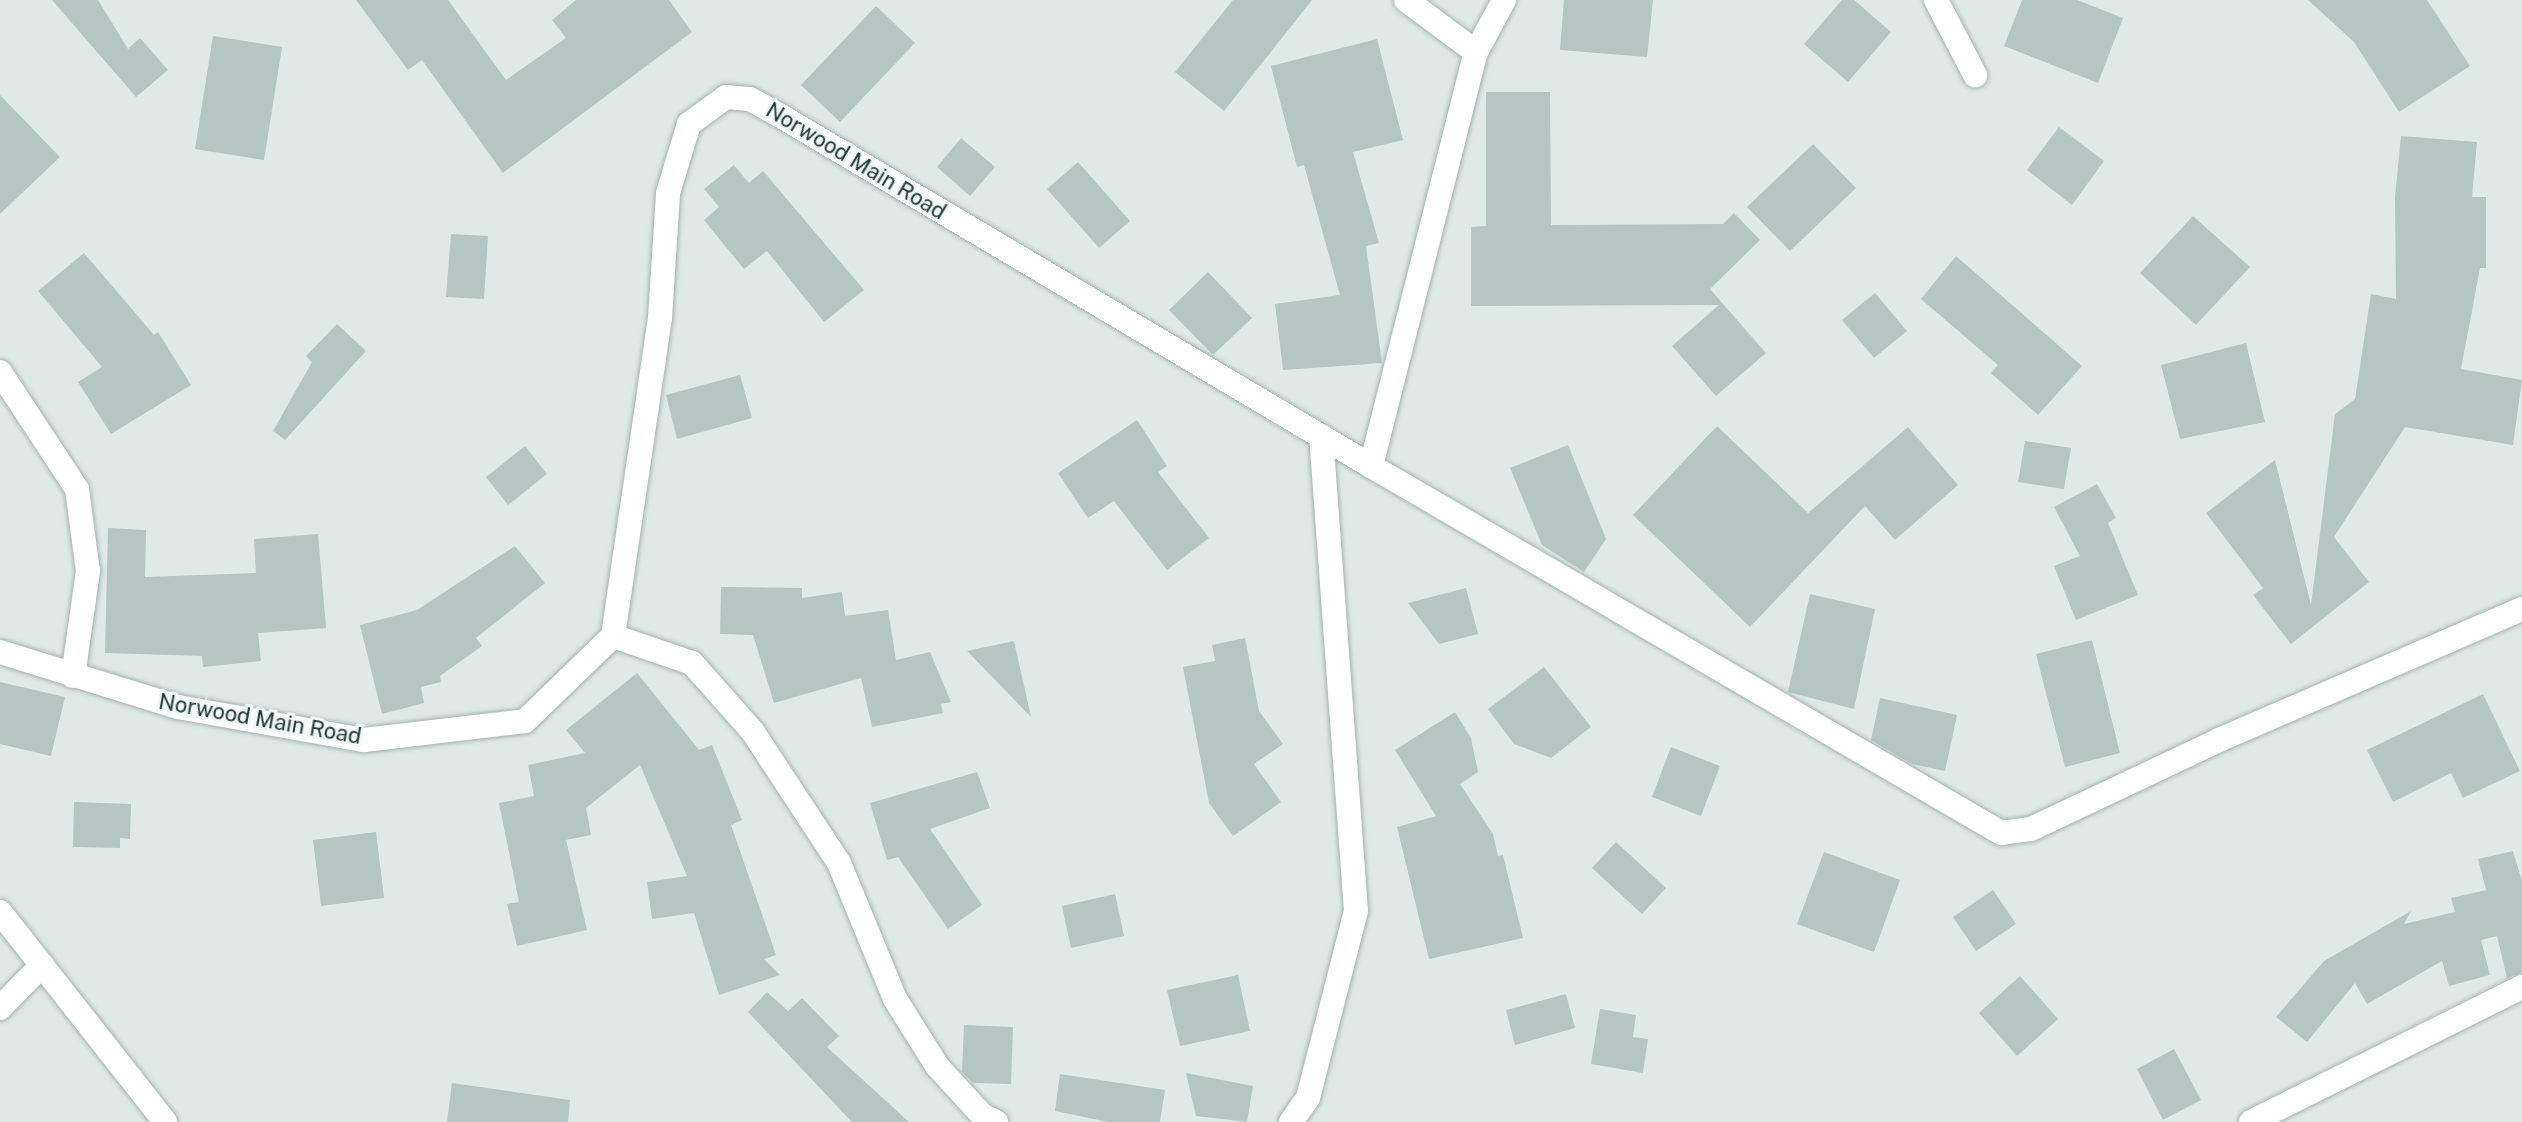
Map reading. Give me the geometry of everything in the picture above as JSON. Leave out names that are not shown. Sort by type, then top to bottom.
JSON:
[{"type":"street","points":[[1406,0],[1476,52]]},
{"type":"street","points":[[1371,466],[1476,52],[1504,0]]},
{"type":"street","points":[[1936,0],[1975,75]]},
{"type":"street","name":"Norwood Main Road","points":[[0,652],[178,707],[364,740],[525,721],[613,636],[660,318],[668,193],[689,124],[726,97],[760,104],[1371,466],[2001,833],[2031,829],[2219,740],[2522,609]]},
{"type":"street","points":[[0,372],[77,489],[88,571],[73,676]]},
{"type":"street","points":[[1291,1122],[1308,1098],[1356,911],[1321,436]]},
{"type":"street","points":[[613,636],[692,663],[753,732],[839,863],[895,999],[937,1066],[982,1115],[996,1122]]},
{"type":"street","points":[[0,912],[165,1122]]},
{"type":"street","points":[[0,1008],[42,965]]},
{"type":"street","points":[[2251,1122],[2522,987]]},
{"type":"building","points":[[52,0],[98,0],[128,49],[140,38],[168,70],[136,97]]},
{"type":"building","points":[[356,0],[448,0],[506,80],[566,38],[552,20],[576,0],[669,0],[692,32],[503,173],[422,60],[408,70]]},
{"type":"building","points":[[1233,0],[1312,0],[1224,111],[1175,72]]},
{"type":"building","points":[[1564,0],[1653,0],[1647,57],[1560,50]]},
{"type":"building","points":[[1842,0],[1854,0],[1891,32],[1848,82],[1804,44]]},
{"type":"building","points":[[2022,0],[2077,0],[2123,18],[2098,83],[2004,46]]},
{"type":"building","points":[[2308,0],[2427,0],[2470,66],[2399,112],[2354,42]]},
{"type":"building","points":[[876,6],[915,43],[840,122],[801,85]]},
{"type":"building","points":[[213,36],[282,47],[264,160],[195,149]]},
{"type":"building","points":[[1377,39],[1403,140],[1353,152],[1379,243],[1366,246],[1382,363],[1283,370],[1275,304],[1340,295],[1304,165],[1297,167],[1271,66]]},
{"type":"building","points":[[1486,92],[1550,92],[1551,225],[1723,224],[1734,213],[1760,240],[1710,289],[1766,353],[1716,396],[1672,346],[1719,305],[1471,306],[1471,227],[1486,226]]},
{"type":"building","points":[[0,95],[60,157],[0,214]]},
{"type":"building","points":[[2059,127],[2104,161],[2072,205],[2027,170]]},
{"type":"building","points":[[2401,136],[2477,142],[2472,197],[2486,197],[2486,268],[2480,268],[2461,369],[2522,380],[2513,445],[2405,427],[2334,537],[2369,582],[2291,644],[2253,595],[2263,588],[2206,513],[2275,460],[2311,605],[2335,414],[2355,399],[2371,294],[2396,299],[2395,197]]},
{"type":"building","points":[[961,138],[995,167],[970,196],[937,167]]},
{"type":"building","points":[[1813,144],[1856,188],[1790,251],[1747,207]]},
{"type":"building","points":[[1078,162],[1130,221],[1099,248],[1047,189]]},
{"type":"building","points":[[734,165],[749,183],[763,171],[864,290],[824,322],[767,251],[744,269],[704,220],[719,207],[704,189]]},
{"type":"building","points":[[2193,216],[2250,267],[2196,325],[2140,273]]},
{"type":"building","points":[[451,234],[488,236],[484,299],[446,297]]},
{"type":"building","points":[[84,253],[154,335],[158,332],[191,385],[111,434],[78,382],[102,367],[38,291]]},
{"type":"building","points":[[1956,256],[2082,366],[2038,415],[1991,373],[1998,365],[1921,299]]},
{"type":"building","points":[[1208,272],[1252,318],[1213,355],[1169,310]]},
{"type":"building","points":[[1875,293],[1907,331],[1874,358],[1842,320]]},
{"type":"building","points":[[337,324],[366,351],[285,440],[273,431],[312,362],[306,356]]},
{"type":"building","points":[[2246,343],[2265,422],[2180,439],[2161,365]]},
{"type":"building","points":[[740,375],[752,418],[677,439],[666,395]]},
{"type":"building","points":[[1137,420],[1167,466],[1158,472],[1209,538],[1167,570],[1114,501],[1088,518],[1058,473]]},
{"type":"building","points":[[1717,426],[1808,513],[1908,427],[1958,485],[1895,540],[1865,506],[1750,627],[1633,515]]},
{"type":"building","points":[[2025,441],[2071,448],[2064,489],[2018,482]]},
{"type":"building","points":[[1568,445],[1606,539],[1584,572],[1542,545],[1510,468]]},
{"type":"building","points":[[525,446],[547,474],[508,505],[486,477]]},
{"type":"building","points":[[2097,484],[2116,518],[2108,523],[2138,595],[2076,620],[2054,566],[2080,556],[2054,507]]},
{"type":"building","points":[[108,528],[146,530],[145,577],[256,573],[254,539],[318,534],[326,628],[258,633],[261,661],[203,667],[202,656],[105,653]]},
{"type":"building","points":[[515,546],[545,583],[476,638],[482,646],[440,676],[441,682],[421,687],[424,703],[382,714],[360,625],[417,610]]},
{"type":"building","points":[[721,587],[802,588],[802,598],[842,592],[845,616],[888,610],[896,660],[930,652],[951,702],[941,704],[943,713],[872,727],[861,678],[774,703],[753,635],[720,634]]},
{"type":"building","points":[[1466,588],[1478,634],[1439,644],[1408,603]]},
{"type":"building","points":[[1810,594],[1875,609],[1854,709],[1788,692]]},
{"type":"building","points":[[1245,638],[1259,711],[1283,744],[1254,764],[1281,802],[1233,836],[1209,803],[1183,667],[1215,661],[1212,645]]},
{"type":"building","points":[[2092,640],[2120,753],[2065,767],[2036,654]]},
{"type":"building","points":[[1014,641],[1031,717],[967,651]]},
{"type":"building","points":[[1544,667],[1591,727],[1551,758],[1514,744],[1488,709]]},
{"type":"building","points":[[637,673],[699,750],[712,745],[742,820],[731,825],[776,955],[764,959],[780,975],[719,995],[694,913],[652,919],[647,882],[687,876],[640,765],[586,808],[591,835],[566,840],[587,930],[517,946],[507,904],[519,902],[499,803],[534,796],[528,765],[585,753],[566,730]]},
{"type":"building","points":[[0,682],[65,697],[51,756],[0,744]]},
{"type":"building","points":[[2483,694],[2520,771],[2463,798],[2451,773],[2393,802],[2367,750]]},
{"type":"building","points":[[1880,698],[1957,715],[1945,771],[1912,764],[1871,740]]},
{"type":"building","points":[[1455,712],[1471,738],[1478,772],[1460,784],[1493,834],[1498,856],[1503,855],[1523,938],[1429,959],[1397,827],[1436,816],[1395,750]]},
{"type":"building","points":[[1671,747],[1720,766],[1701,816],[1652,797]]},
{"type":"building","points":[[977,772],[990,808],[930,829],[982,905],[948,929],[898,857],[887,860],[870,803]]},
{"type":"building","points":[[74,802],[131,804],[130,839],[120,838],[120,848],[73,847]]},
{"type":"building","points":[[376,832],[384,898],[321,906],[313,840]]},
{"type":"building","points":[[1616,842],[1666,888],[1642,914],[1592,868]]},
{"type":"building","points":[[2513,851],[2522,881],[2522,972],[2507,978],[2497,936],[2481,940],[2490,975],[2449,986],[2442,961],[2367,1004],[2355,983],[2307,1042],[2276,1017],[2324,961],[2411,911],[2404,924],[2455,912],[2451,898],[2486,890],[2478,859]]},
{"type":"building","points":[[1824,852],[1900,880],[1874,952],[1797,924]]},
{"type":"building","points":[[1993,890],[2016,924],[1976,951],[1953,917]]},
{"type":"building","points":[[1115,894],[1124,936],[1071,948],[1062,906]]},
{"type":"building","points":[[1238,975],[1250,1031],[1180,1046],[1167,990]]},
{"type":"building","points":[[2020,976],[2058,1019],[2017,1056],[1979,1013]]},
{"type":"building","points":[[767,992],[788,1011],[802,998],[839,1036],[827,1047],[909,1122],[852,1122],[748,1012]]},
{"type":"building","points":[[1566,994],[1575,1028],[1515,1045],[1506,1010]]},
{"type":"building","points":[[1600,1009],[1636,1015],[1633,1037],[1648,1039],[1643,1073],[1591,1064]]},
{"type":"building","points":[[964,1025],[1013,1027],[1011,1084],[973,1083],[962,1072]]},
{"type":"building","points":[[2174,1049],[2201,1100],[2163,1120],[2137,1069]]},
{"type":"building","points":[[1186,1073],[1253,1086],[1247,1122],[1196,1116]]},
{"type":"building","points":[[1060,1074],[1165,1090],[1160,1122],[1108,1122],[1055,1111]]},
{"type":"building","points":[[452,1083],[570,1100],[568,1122],[447,1122]]}]
